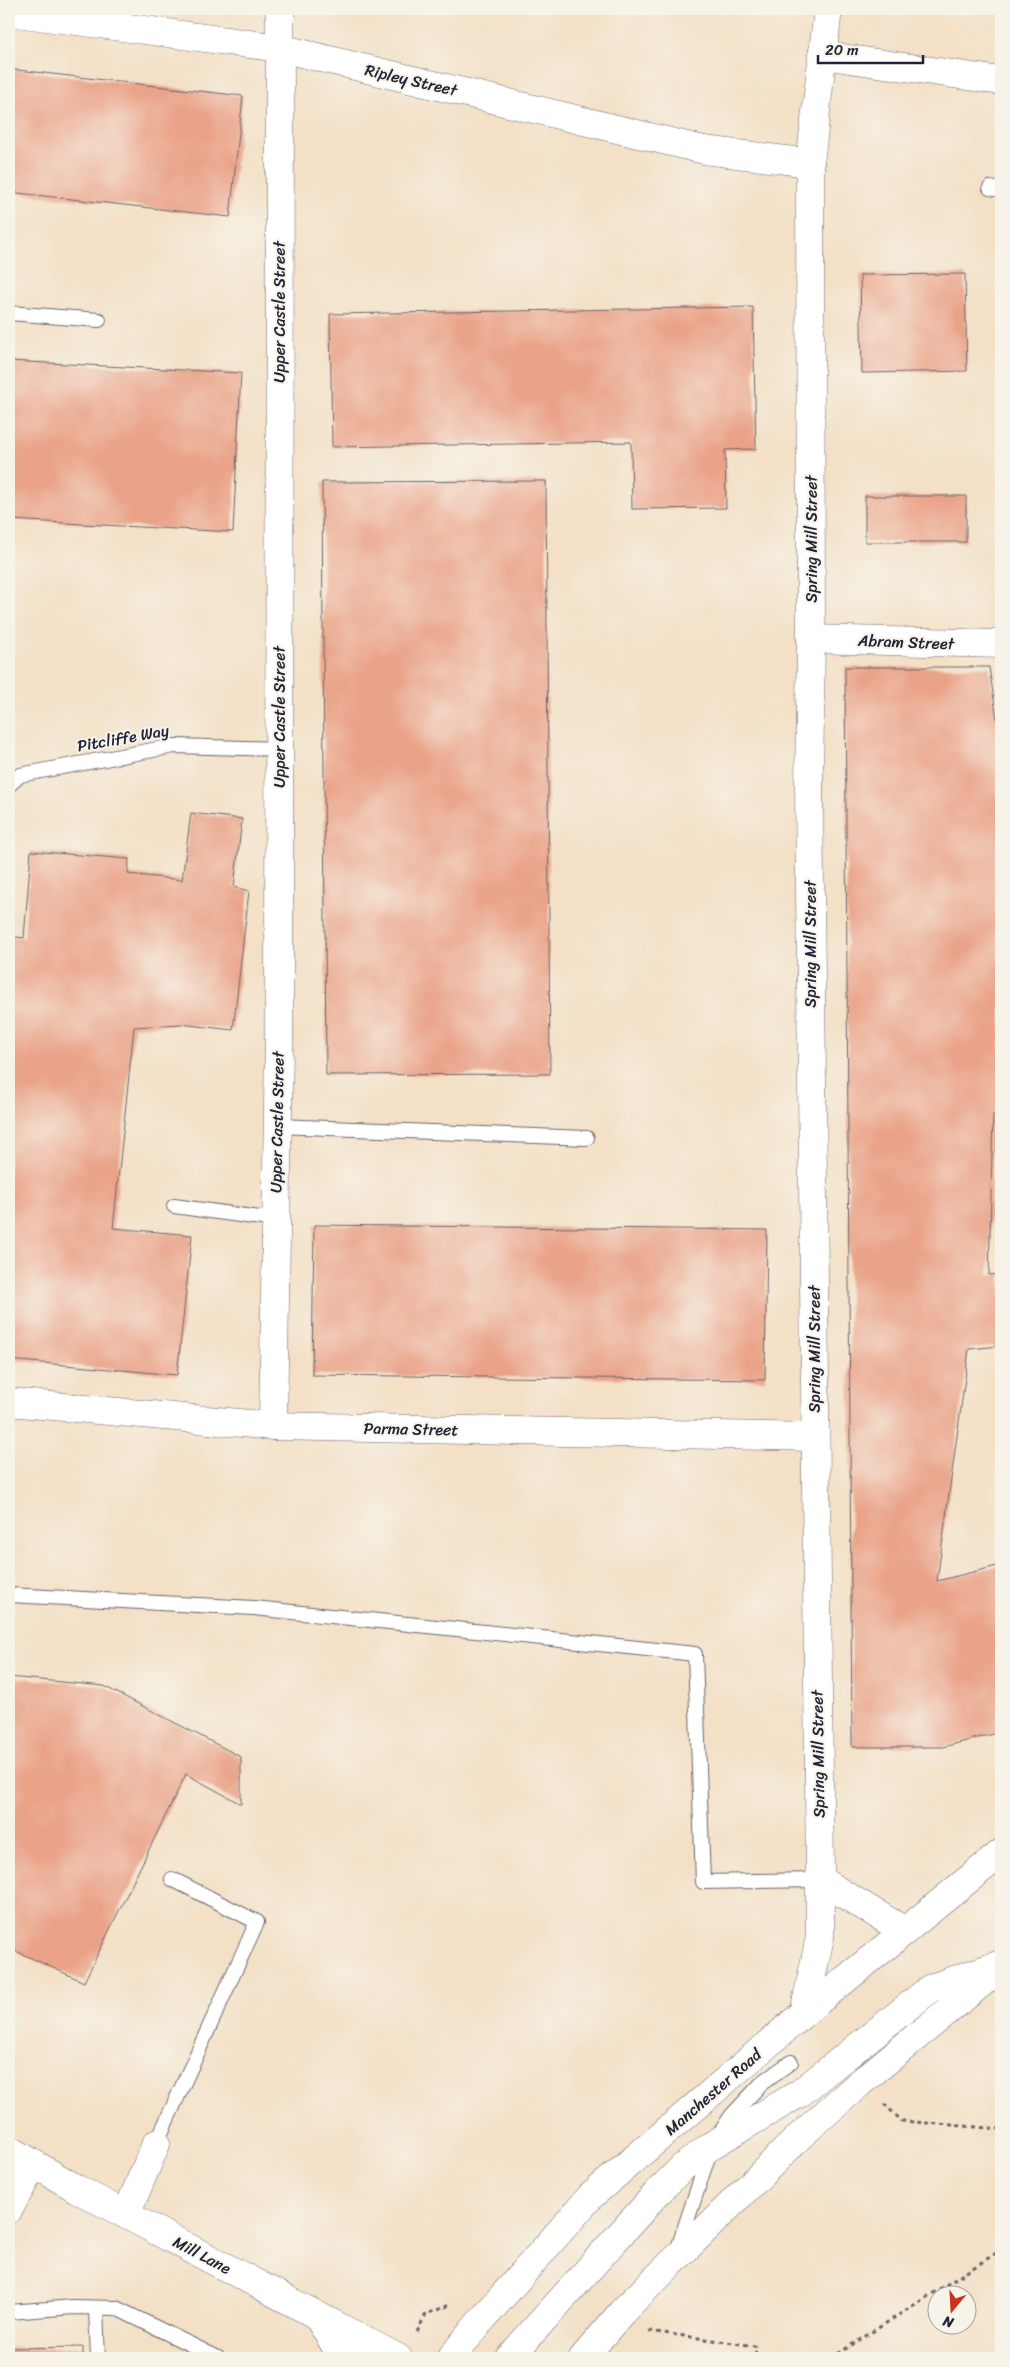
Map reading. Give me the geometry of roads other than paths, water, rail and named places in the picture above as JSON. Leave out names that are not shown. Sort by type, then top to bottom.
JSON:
[{"type":"street","name":"Upper Castle Street","points":[[273,1426],[279,749],[280,9]]},
{"type":"street","name":"Spring Mill Street","points":[[804,2013],[820,1937],[809,796],[812,639],[810,163],[828,9]]},
{"type":"street","name":"Ripley Street","points":[[9,12],[280,48],[704,150],[810,163]]},
{"type":"street","points":[[822,55],[1001,81]]},
{"type":"street","name":"Abram Street","points":[[812,639],[1001,644]]},
{"type":"street","name":"Parma Street","points":[[9,1402],[273,1426],[814,1437]]},
{"type":"street","name":"Manchester Road","points":[[451,2358],[479,2323],[591,2196],[804,2013],[1001,1853]]},
{"type":"street","points":[[820,1880],[905,1931]]},
{"type":"street","points":[[583,2358],[622,2312],[800,2136],[860,2082],[1001,1966]]},
{"type":"street","points":[[509,2358],[658,2192],[683,2167],[712,2145],[800,2092],[931,1988],[1001,1966]]},
{"type":"street","points":[[126,2215],[156,2144]]},
{"type":"street","name":"Mill Lane","points":[[9,2148],[126,2215],[398,2358]]},
{"type":"street","points":[[9,2208],[34,2164]]},
{"type":"street","points":[[318,2316],[343,2358]]},
{"type":"lane","points":[[9,313],[99,320]]},
{"type":"lane","name":"Pitcliffe Way","points":[[9,785],[20,775],[174,746],[279,749]]},
{"type":"lane","points":[[277,1126],[586,1138]]},
{"type":"lane","points":[[174,1206],[275,1220]]},
{"type":"lane","points":[[9,1594],[254,1608],[695,1654],[703,1882],[820,1880]]},
{"type":"lane","points":[[156,2144],[257,1922],[172,1879]]},
{"type":"lane","points":[[674,2261],[712,2145],[732,2115],[764,2082],[791,2062]]},
{"type":"lane","points":[[9,2312],[74,2307],[116,2308],[218,2358]]},
{"type":"lane","points":[[96,2308],[98,2358]]}]
